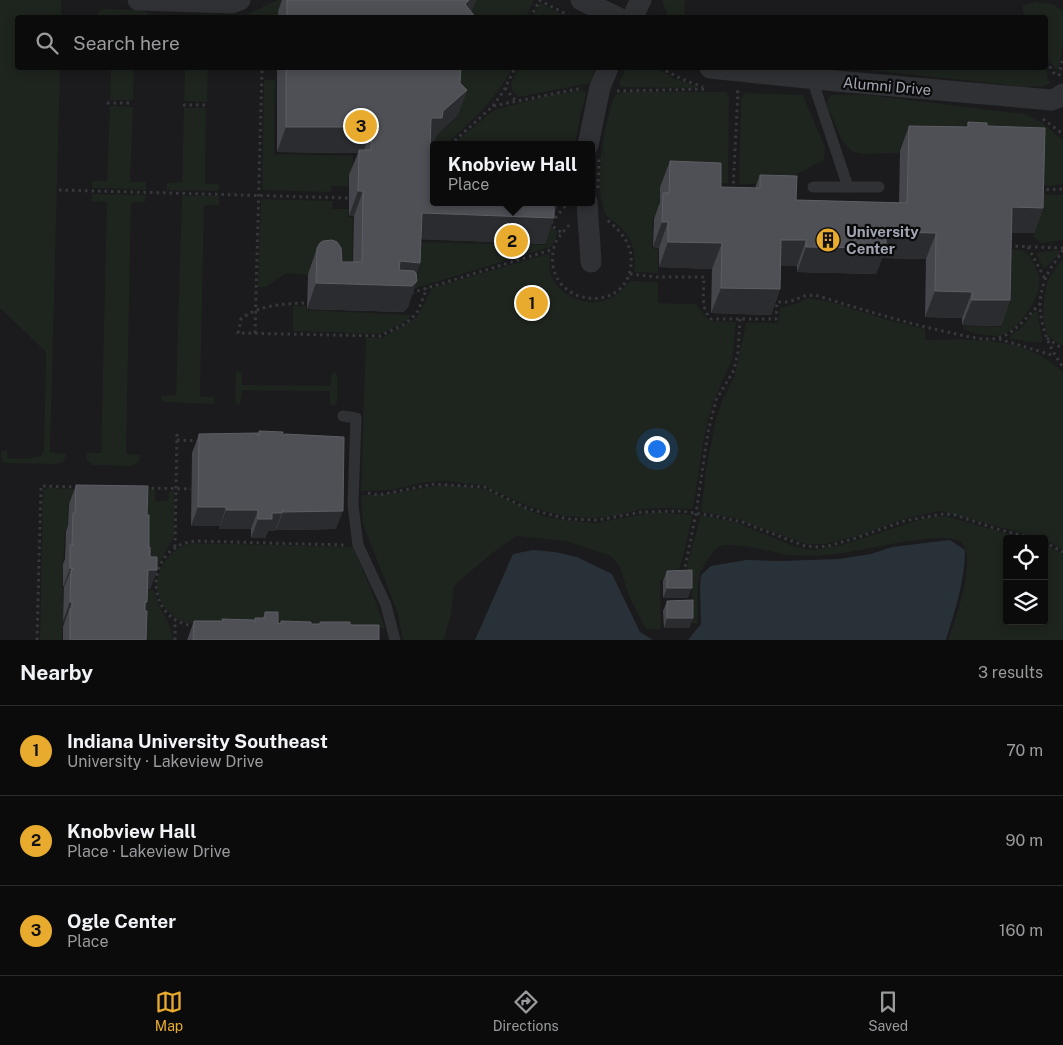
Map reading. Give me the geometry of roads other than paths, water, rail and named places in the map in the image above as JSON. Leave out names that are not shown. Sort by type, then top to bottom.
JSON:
[{"type":"street","points":[[138,0],[232,3],[240,0]]},
{"type":"street","points":[[581,0],[613,15]]},
{"type":"street","points":[[634,15],[641,0]]},
{"type":"street","name":"Alumni Drive","points":[[729,70],[1051,100],[1063,94]]},
{"type":"street","points":[[589,141],[604,77]]},
{"type":"street","points":[[587,206],[591,262]]},
{"type":"lane","points":[[812,79],[848,187]]},
{"type":"lane","points":[[813,187],[879,187]]},
{"type":"lane","points":[[343,416],[356,418],[353,505],[358,545],[386,605],[395,640]]},
{"type":"place","name":"Ogle Center","points":[[361,126]]},
{"type":"place","name":"University Center","points":[[828,240]]},
{"type":"place","name":"Knobview Hall","points":[[512,241]]},
{"type":"place","name":"Indiana University Southeast","points":[[532,303]]}]
